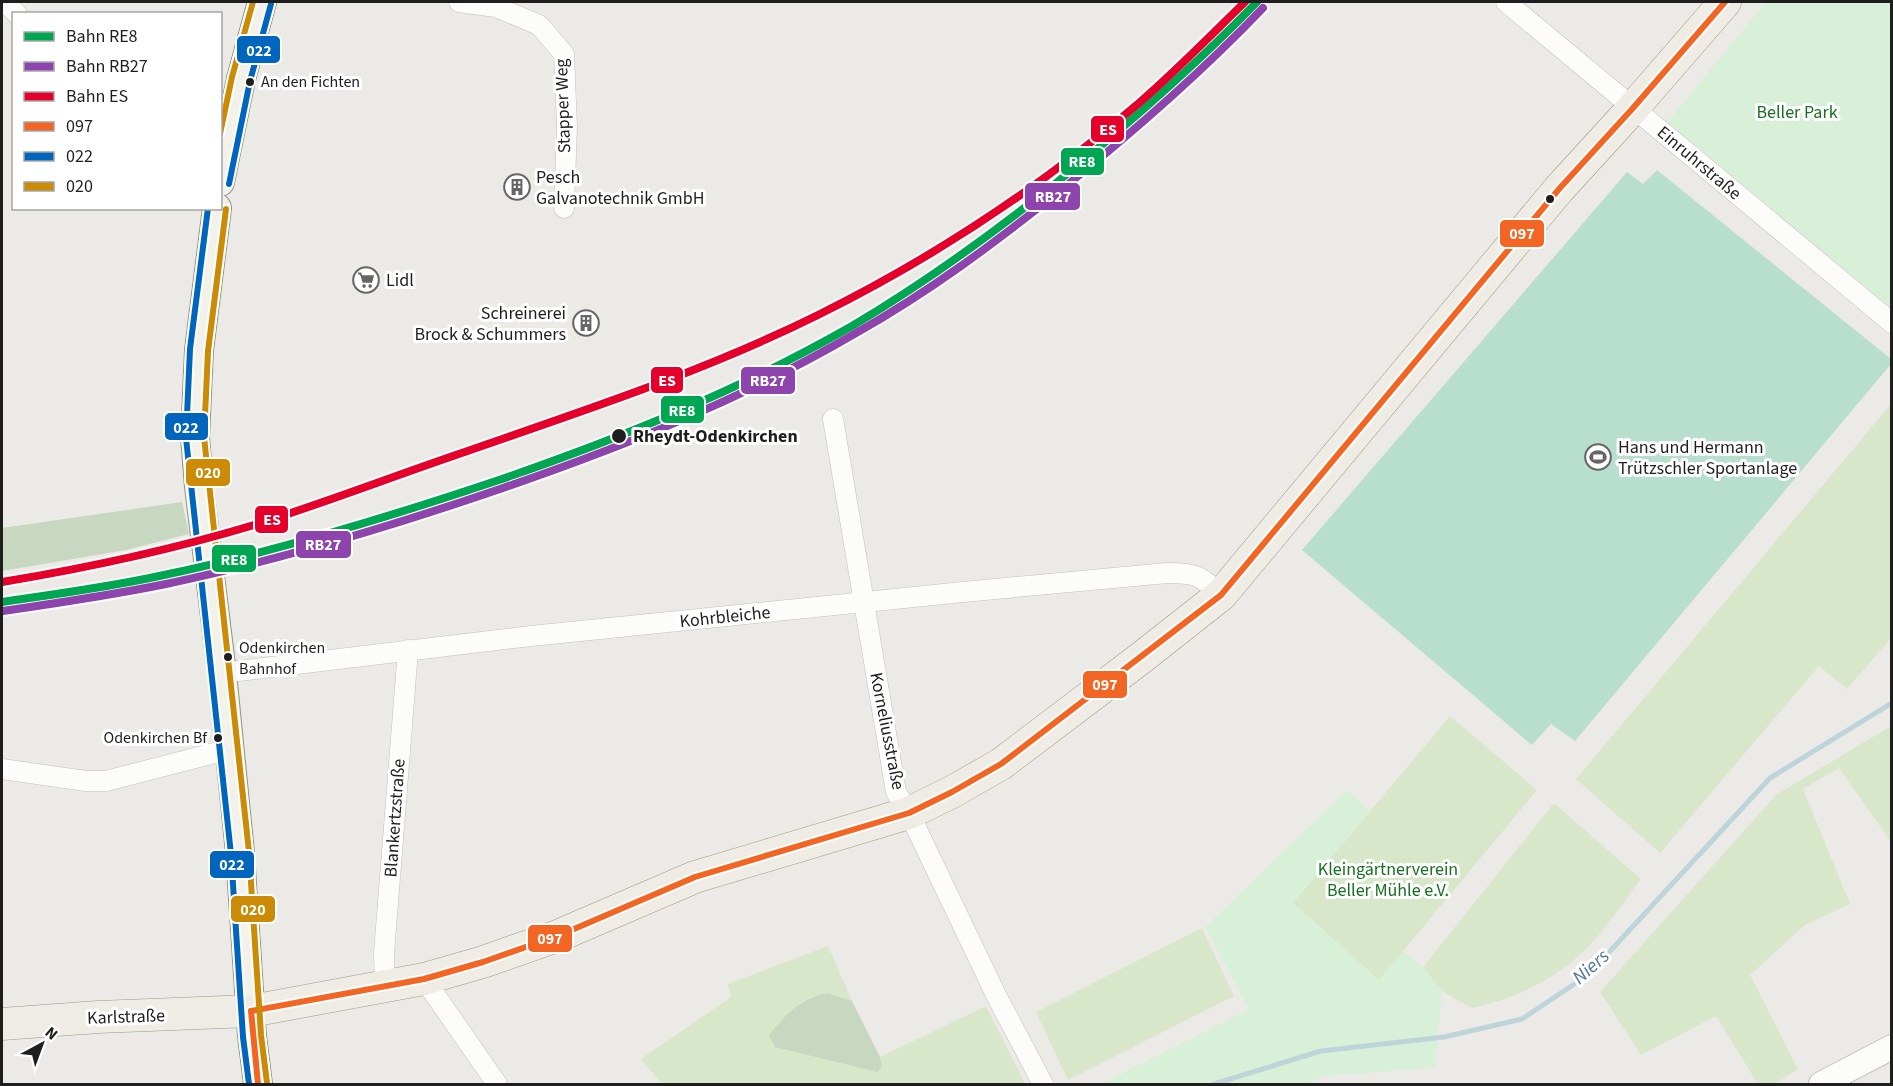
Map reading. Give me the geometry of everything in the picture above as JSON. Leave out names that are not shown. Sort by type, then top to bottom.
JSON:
[{"type":"main road","points":[[222,164],[241,79],[262,2]]},
{"type":"main road","name":"Karlstraße","points":[[2,1024],[98,1017],[251,1011],[424,979],[483,962],[551,938],[695,877],[909,813],[1001,764],[1221,595],[1559,189],[1725,2]]},
{"type":"main road","points":[[217,210],[199,350],[195,437],[230,749],[240,853],[252,1036],[258,1084]]},
{"type":"street","name":"Stapper Weg","points":[[459,2],[496,7],[538,25],[564,54],[567,127],[564,208]]},
{"type":"street","name":"Einruhrstraße","points":[[1506,2],[1892,324]]},
{"type":"street","name":"Korneliusstraße","points":[[832,419],[896,792],[909,813],[997,997],[1043,1084]]},
{"type":"street","name":"Kohrbleiche","points":[[222,674],[408,650],[863,602],[1167,573],[1192,573],[1221,595]]},
{"type":"street","name":"Blankertzstraße","points":[[385,987],[384,953],[408,650]]},
{"type":"street","points":[[2,769],[86,781],[106,781],[230,749]]},
{"type":"street","points":[[424,979],[496,1084]]},
{"type":"street","points":[[1821,1084],[1892,1047]]},
{"type":"green space","name":"Beller Park","points":[[1766,2],[1891,2],[1891,314],[1665,125]]},
{"type":"green space","name":"Hans und Hermann Trützschler Sportanlage","points":[[1657,170],[1891,359],[1891,364],[1575,741],[1551,724],[1532,745],[1302,550],[1627,172],[1643,184]]},
{"type":"green space","points":[[1891,404],[1891,638],[1847,689],[1819,666],[1660,853],[1576,779]]},
{"type":"green space","points":[[182,502],[189,534],[126,550],[2,571],[2,528]]},
{"type":"green space","name":"Kleingärtnerverein Beller Mühle e.V.","points":[[1450,716],[1537,790],[1379,980],[1293,903]]},
{"type":"green space","points":[[1891,726],[1891,842],[1839,768],[1803,789],[1850,904],[1805,925],[1750,975],[1798,1069],[1775,1084],[1758,1084],[1716,1016],[1641,1055],[1600,992],[1776,795]]},
{"type":"green space","points":[[1347,790],[1370,811],[1293,903],[1379,980],[1403,951],[1423,967],[1442,991],[1435,1068],[1324,1076],[1305,1084],[1101,1084],[1249,1009],[1205,927]]},
{"type":"green space","name":"Kleingärtnerverein Beller Mühle e.V.","points":[[1554,803],[1641,879],[1608,924],[1586,949],[1560,970],[1533,987],[1504,999],[1472,1008],[1442,991],[1423,967]]},
{"type":"green space","points":[[1202,928],[1234,996],[1068,1080],[1036,1012]]},
{"type":"green space","points":[[828,946],[852,1001],[828,993],[808,998],[779,1022],[805,1053],[825,1059],[882,1065],[880,1057],[986,1006],[1025,1084],[662,1084],[641,1059],[731,997],[728,984]]},
{"type":"green space","points":[[828,993],[852,1001],[880,1057],[882,1065],[878,1072],[775,1047],[769,1035],[781,1021],[810,998]]},
{"type":"waterway","name":"Niers","points":[[1214,1084],[1321,1051],[1444,1037],[1522,1019],[1588,975],[1770,778],[1892,703]]},
{"type":"rail line","name":"ES","points":[[2,582],[129,558],[254,525],[638,391],[774,336],[903,270],[1025,192],[1064,164],[1139,103],[1245,2]]},
{"type":"rail line","name":"RE8","points":[[2,602],[103,587],[164,575],[249,555],[375,520],[499,480],[635,430],[767,371],[878,310],[931,276],[1007,221],[1134,118],[1209,50],[1257,2]]},
{"type":"rail line","name":"RB27","points":[[3,611],[166,584],[251,564],[378,529],[594,455],[728,400],[814,357],[910,301],[1012,229],[1140,125],[1190,80],[1263,8]]},
{"type":"transit line","name":"020","points":[[222,124],[232,77],[253,2]]},
{"type":"transit line","name":"097","points":[[251,1011],[424,979],[483,962],[560,935],[695,877],[909,813],[1001,764],[1221,595],[1559,189],[1725,2]]},
{"type":"transit line","name":"022","points":[[229,184],[250,81],[271,4]]},
{"type":"transit line","name":"020","points":[[226,209],[208,351],[204,437],[249,852],[261,1035],[267,1083]]},
{"type":"transit line","name":"022","points":[[208,210],[190,349],[186,438],[231,854],[243,1037],[249,1084]]},
{"type":"transit line","name":"097","points":[[251,1011],[258,1084]]},
{"type":"place","name":"An den Fichten","points":[[250,82]]},
{"type":"place","name":"Pesch Galvanotechnik GmbH","points":[[517,187]]},
{"type":"place","name":"Lidl","points":[[366,280]]},
{"type":"place","name":"Schreinerei Brock & Schummers","points":[[586,323]]},
{"type":"place","name":"Rheydt-Odenkirchen","points":[[619,436]]},
{"type":"place","name":"Hans und Hermann Trützschler Sportanlage","points":[[1598,457]]},
{"type":"place","name":"Odenkirchen Bahnhof","points":[[228,657]]},
{"type":"place","name":"Odenkirchen Bf","points":[[218,738]]}]
